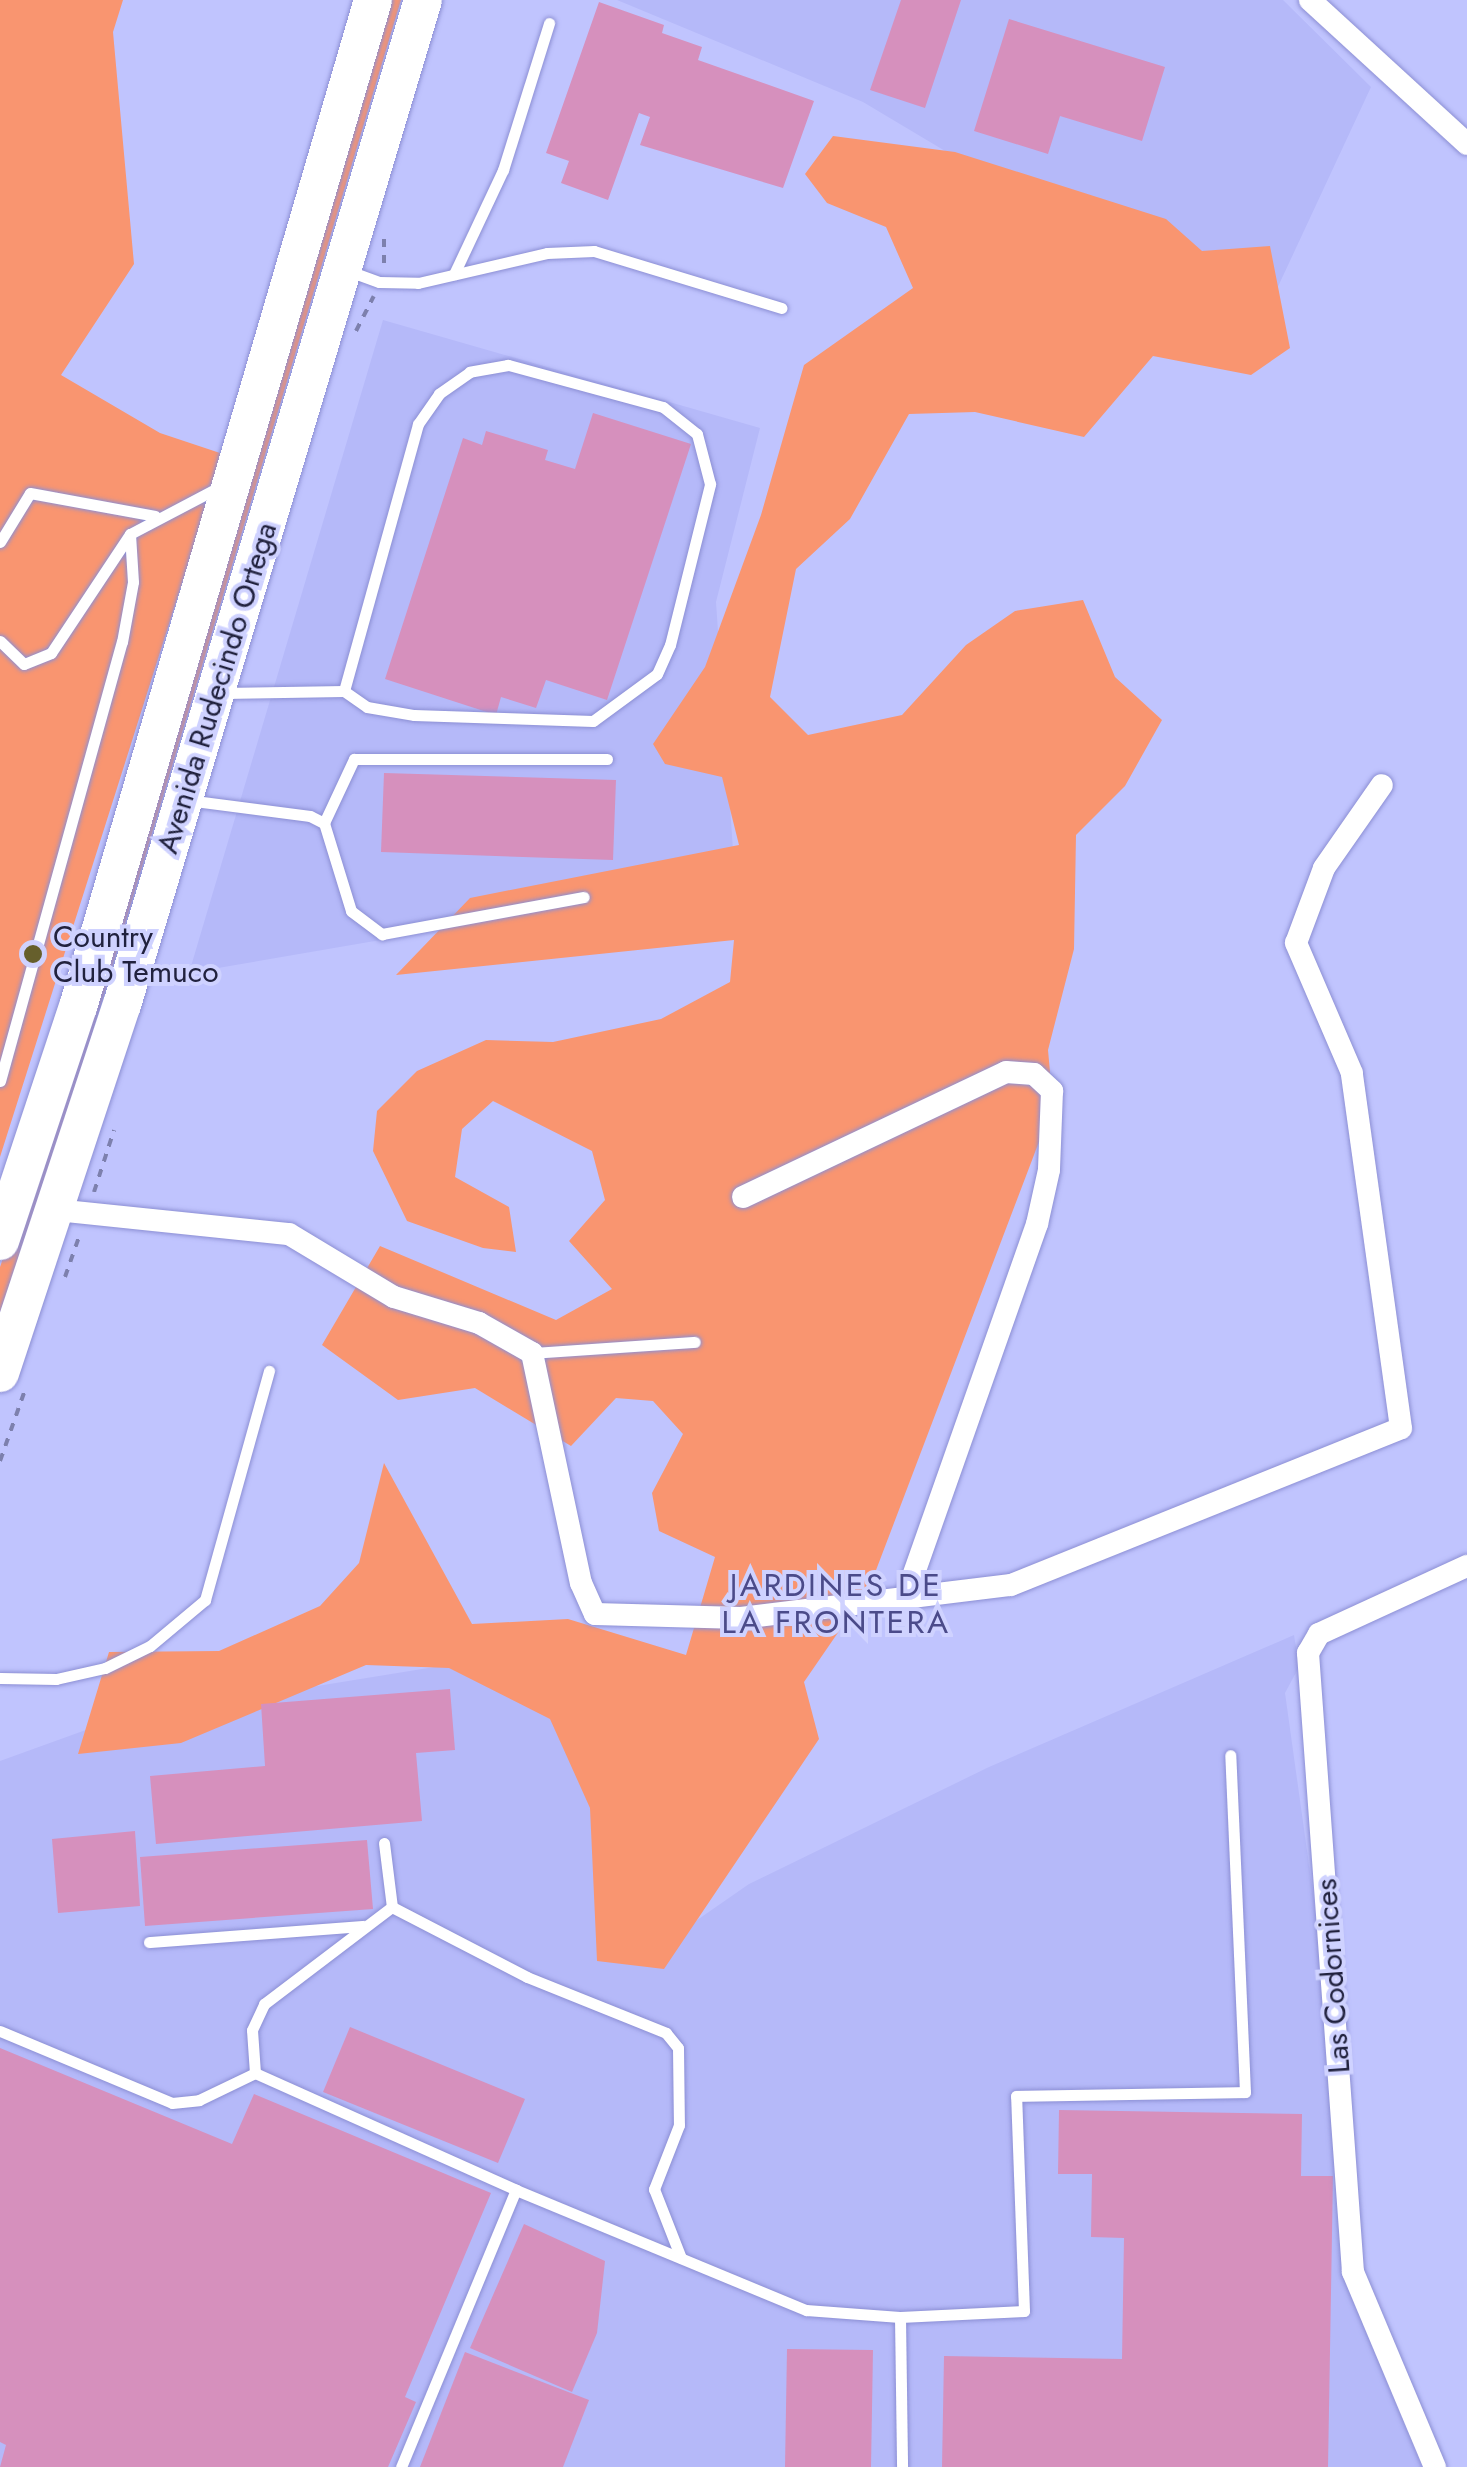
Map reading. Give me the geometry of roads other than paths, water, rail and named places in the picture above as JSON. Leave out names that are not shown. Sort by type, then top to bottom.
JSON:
[{"type":"main road","name":"Avenida Rudecindo Ortega","points":[[0,1241],[78,1007],[228,483],[373,0]]},
{"type":"main road","name":"Avenida Rudecindo Ortega","points":[[0,1373],[56,1210],[184,800],[423,0]]},
{"type":"street","points":[[1310,0],[1465,135]]},
{"type":"street","points":[[56,1210],[289,1234],[394,1297],[479,1323],[532,1353],[581,1584],[594,1614],[742,1618],[1011,1585],[1401,1428],[1352,1073],[1296,943],[1324,868],[1382,785]]},
{"type":"street","points":[[743,1197],[1006,1072],[1034,1074],[1052,1091],[1052,1144],[1037,1224],[906,1598]]},
{"type":"street","name":"Las Codornices","points":[[1436,2467],[1354,2272],[1308,1653],[1319,1634],[1467,1566]]},
{"type":"lane","points":[[454,274],[503,170],[548,22]]},
{"type":"lane","points":[[343,269],[379,282],[454,274],[547,253],[594,251],[782,308]]},
{"type":"lane","points":[[216,692],[262,697],[344,691],[368,707],[414,714],[593,721],[624,702],[657,674],[690,574],[710,484],[697,434],[663,407],[508,365],[470,372],[438,394],[413,442],[344,691]]},
{"type":"lane","points":[[0,641],[24,664],[51,654],[130,534],[155,516],[228,483]]},
{"type":"lane","points":[[0,542],[30,493],[155,516]]},
{"type":"lane","points":[[0,1081],[122,642],[133,582],[130,534]]},
{"type":"lane","points":[[584,897],[382,934],[351,912],[324,823],[354,759],[606,759]]},
{"type":"lane","points":[[184,800],[310,816],[324,823]]},
{"type":"lane","points":[[532,1353],[695,1342]]},
{"type":"lane","points":[[0,1678],[56,1680],[105,1668],[150,1646],[206,1600],[269,1372]]},
{"type":"lane","points":[[0,2031],[172,2102],[199,2100],[255,2073],[516,2190],[806,2310],[900,2317],[1024,2311],[1016,2096],[1244,2092],[1230,1754]]},
{"type":"lane","points":[[384,1842],[392,1908]]},
{"type":"lane","points":[[392,1908],[527,1978],[666,2032],[678,2048],[679,2125],[654,2189],[681,2258]]},
{"type":"lane","points":[[255,2073],[252,2030],[264,2004],[392,1908]]},
{"type":"lane","points":[[149,1942],[367,1925]]},
{"type":"lane","points":[[401,2467],[516,2190]]},
{"type":"lane","points":[[900,2317],[902,2467]]},
{"type":"place","name":"Country Club Temuco","points":[[33,954]]},
{"type":"district","name":"JARDINES DE LA FRONTERA","points":[[836,1604]]}]
